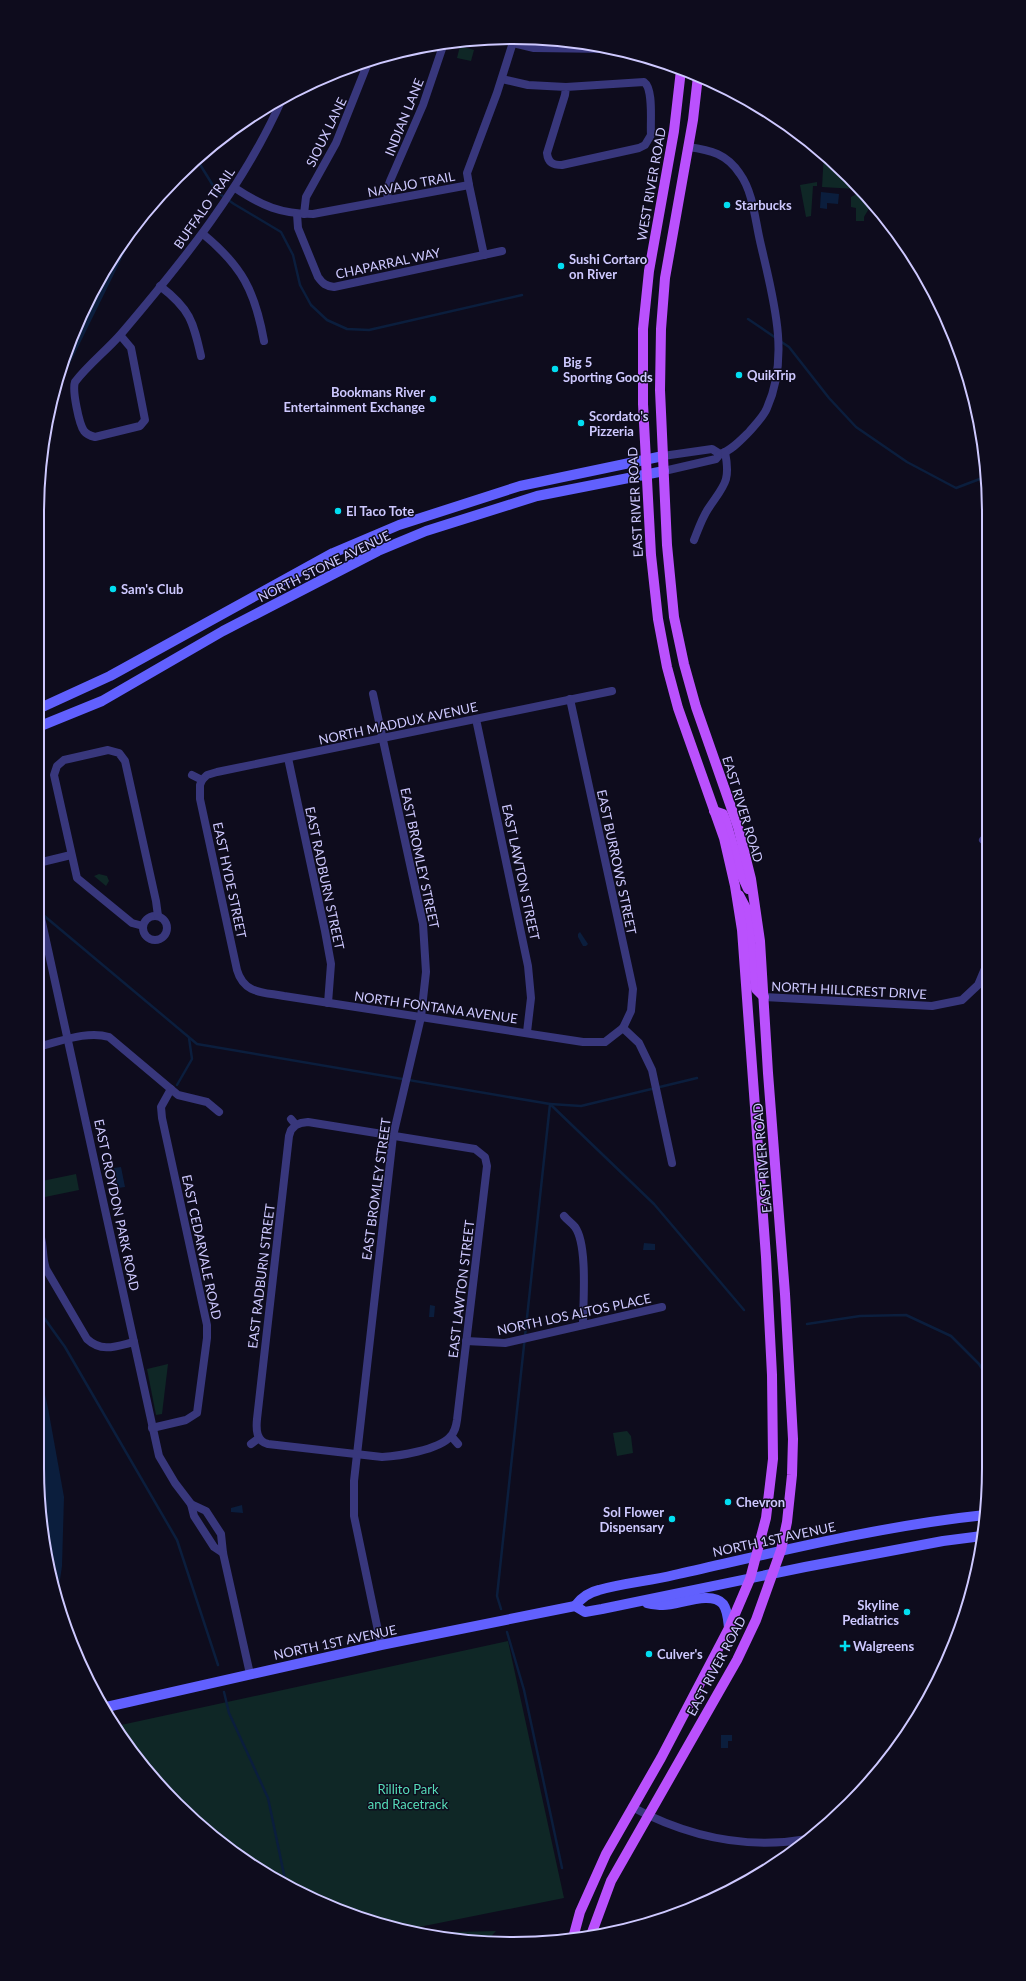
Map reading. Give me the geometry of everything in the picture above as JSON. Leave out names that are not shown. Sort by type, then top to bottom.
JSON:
[{"type":"main road","name":"WEST RIVER ROAD","points":[[642,351],[648,283],[674,132],[680,75]]},
{"type":"main road","points":[[688,147],[697,82]]},
{"type":"main road","name":"EAST RIVER ROAD","points":[[593,1930],[611,1881],[737,1660],[756,1620],[781,1550],[787,1522],[791,1482],[793,1439],[785,1294],[760,941],[755,904],[738,827],[696,707],[679,637],[674,611],[668,557],[663,456],[660,344],[665,278],[688,147]]},
{"type":"main road","name":"EAST RIVER ROAD","points":[[574,1933],[580,1912],[606,1854],[661,1758],[729,1628],[750,1578],[766,1518],[773,1460],[772,1376],[766,1257],[749,1038],[745,961],[735,886],[724,838],[678,708],[667,667],[654,586],[646,460],[642,351]]},
{"type":"main road","name":"NORTH STONE AVENUE","points":[[44,706],[110,676],[333,553],[399,525],[520,486],[663,456]]},
{"type":"main road","name":"NORTH STONE AVENUE","points":[[44,725],[102,701],[223,631],[378,552],[420,534],[537,496],[664,471]]},
{"type":"main road","points":[[714,811],[723,814],[742,876],[755,904]]},
{"type":"main road","points":[[735,886],[747,910],[756,989],[764,998]]},
{"type":"main road","name":"NORTH 1ST AVENUE","points":[[110,1706],[381,1645],[575,1606],[583,1597],[598,1590],[673,1575],[756,1555],[940,1520],[979,1516]]},
{"type":"main road","name":"NORTH 1ST AVENUE","points":[[575,1606],[585,1612],[640,1602],[750,1578],[943,1541],[977,1537]]},
{"type":"main road","points":[[640,1602],[663,1605],[709,1597],[716,1599],[722,1603],[727,1610],[729,1628]]},
{"type":"street","name":"NAVAJO TRAIL","points":[[233,190],[267,207],[301,214],[335,210],[469,184],[467,173],[502,79],[513,44]]},
{"type":"street","points":[[524,44],[534,48],[577,49]]},
{"type":"street","name":"INDIAN LANE","points":[[388,200],[387,190],[390,181],[423,105],[442,50]]},
{"type":"street","name":"SIOUX LANE","points":[[301,214],[306,197],[336,143],[366,68]]},
{"type":"street","points":[[502,79],[528,85],[566,87],[638,81],[644,82],[648,86],[651,135],[645,145],[634,150],[562,165],[548,161],[546,153],[566,95],[566,87]]},
{"type":"street","name":"BUFFALO TRAIL","points":[[120,335],[128,344],[133,355],[146,414],[145,420],[140,426],[95,437],[90,436],[85,433],[82,427],[74,382],[120,335],[203,234],[233,190],[272,122],[278,107]]},
{"type":"street","points":[[664,471],[716,459],[742,439],[767,409],[775,382],[779,359],[777,326],[767,270],[747,187],[740,174],[728,159],[710,150],[688,147]]},
{"type":"street","points":[[469,184],[484,255],[502,251]]},
{"type":"street","name":"CHAPARRAL WAY","points":[[301,214],[298,228],[318,277],[322,283],[328,286],[334,287],[484,255]]},
{"type":"street","points":[[203,234],[223,250],[244,280],[256,304],[264,340]]},
{"type":"street","points":[[160,286],[183,306],[194,326],[201,356]]},
{"type":"street","points":[[663,456],[712,449],[723,453]]},
{"type":"street","points":[[694,540],[707,510],[726,483],[729,470],[723,453]]},
{"type":"street","name":"NORTH MADDUX AVENUE","points":[[202,780],[211,774],[612,690]]},
{"type":"street","name":"EAST BROMLEY STREET","points":[[373,694],[423,924],[426,972],[421,1017],[393,1136],[354,1480],[354,1516],[381,1645]]},
{"type":"street","name":"EAST BURROWS STREET","points":[[570,700],[633,989],[631,1011],[624,1028]]},
{"type":"street","name":"EAST LAWTON STREET","points":[[476,718],[528,966],[531,998],[527,1032]]},
{"type":"street","points":[[143,926],[132,923],[77,878],[54,775],[57,766],[64,760],[108,750],[119,753],[125,761],[158,916]]},
{"type":"street","name":"EAST RADBURN STREET","points":[[288,758],[325,931],[330,964],[328,1003]]},
{"type":"street","points":[[192,775],[202,780]]},
{"type":"street","name":"EAST HYDE STREET","points":[[202,780],[200,785],[200,798],[237,970],[244,984]]},
{"type":"street","points":[[44,862],[71,855]]},
{"type":"street","points":[[158,916],[163,918],[167,925],[164,936],[157,940],[149,938],[144,932],[143,926],[148,918],[158,916]]},
{"type":"street","name":"EAST CROYDON PARK ROAD","points":[[44,934],[159,1456],[175,1483],[191,1504],[194,1516],[214,1547],[223,1553]]},
{"type":"street","name":"NORTH HILLCREST DRIVE","points":[[764,998],[917,1006],[936,1005],[962,1000],[978,985],[982,976]]},
{"type":"street","name":"NORTH FONTANA AVENUE","points":[[244,984],[256,991],[527,1032],[583,1042],[605,1042],[624,1028]]},
{"type":"street","points":[[624,1028],[638,1042],[652,1070],[672,1163]]},
{"type":"street","points":[[44,1045],[100,1034],[109,1037],[178,1095],[207,1102],[219,1112]]},
{"type":"street","name":"EAST CEDARVALE ROAD","points":[[152,1428],[186,1420],[197,1413],[207,1338],[207,1325],[162,1118],[161,1107],[171,1089]]},
{"type":"street","name":"EAST RADBURN STREET","points":[[260,1439],[256,1429],[257,1419],[289,1136],[293,1122],[308,1122],[393,1136]]},
{"type":"street","name":"EAST LAWTON STREET","points":[[393,1136],[475,1149],[485,1157],[487,1166],[457,1420],[455,1430],[451,1436]]},
{"type":"street","points":[[564,1216],[576,1228],[581,1246],[584,1275],[582,1325]]},
{"type":"street","points":[[44,1263],[46,1269],[87,1339],[92,1343],[106,1349],[134,1342]]},
{"type":"street","name":"NORTH LOS ALTOS PLACE","points":[[466,1342],[505,1343],[662,1307]]},
{"type":"street","points":[[252,1444],[260,1439],[268,1444],[356,1455],[394,1456],[441,1444],[451,1436],[458,1444]]},
{"type":"street","name":"EAST CROYDON PARK ROAD","points":[[191,1504],[206,1511],[221,1534],[223,1553],[250,1674]]},
{"type":"street","points":[[632,1807],[648,1816],[693,1833],[738,1843],[782,1843],[798,1840]]},
{"type":"green space","points":[[460,47],[474,50],[471,61],[457,58]]},
{"type":"green space","points":[[824,161],[852,189],[822,187]]},
{"type":"green space","points":[[817,182],[817,186],[813,186],[811,216],[806,217],[800,185]]},
{"type":"green space","points":[[857,194],[869,208],[864,217],[864,221],[856,221],[856,208],[851,207],[851,197]]},
{"type":"green space","points":[[99,874],[107,876],[109,881],[106,886],[94,876]]},
{"type":"green space","points":[[76,1174],[79,1190],[45,1197],[44,1181]]},
{"type":"green space","points":[[168,1364],[162,1414],[156,1415],[147,1369]]},
{"type":"green space","points":[[627,1431],[631,1436],[633,1453],[617,1456],[613,1433]]},
{"type":"green space","name":"Rillito Park and Racetrack","points":[[508,1641],[564,1898],[418,1927],[362,1912],[306,1889],[252,1858],[227,1840],[181,1800],[141,1754],[121,1725]]},
{"type":"green space","points":[[496,1931],[491,1936],[448,1932]]},
{"type":"water","points":[[821,192],[839,194],[838,204],[827,203],[827,209],[820,208]]},
{"type":"water","points":[[129,244],[66,371],[92,306],[107,278]]},
{"type":"water","points":[[580,932],[588,944],[586,946],[583,946],[578,937]]},
{"type":"water","points":[[121,1167],[125,1187],[118,1188],[114,1168]]},
{"type":"water","points":[[644,1243],[655,1244],[655,1250],[643,1250]]},
{"type":"water","points":[[430,1305],[435,1306],[434,1317],[429,1317]]},
{"type":"water","points":[[44,1390],[64,1497],[62,1566],[59,1585],[48,1529],[45,1499]]},
{"type":"water","points":[[242,1505],[243,1513],[231,1512],[231,1508]]},
{"type":"water","points":[[721,1735],[732,1735],[732,1741],[728,1741],[728,1748],[721,1748]]},
{"type":"waterway","points":[[200,164],[217,192],[281,232],[293,255],[300,285],[311,305],[327,320],[347,329],[369,330],[522,295]]},
{"type":"waterway","points":[[748,319],[776,338]]},
{"type":"waterway","points":[[780,341],[789,347],[829,398],[856,427],[907,462],[956,488],[981,479]]},
{"type":"waterway","points":[[44,916],[197,1044],[550,1104],[654,1204],[744,1310]]},
{"type":"waterway","points":[[177,1085],[192,1059],[189,1038]]},
{"type":"waterway","points":[[501,1609],[497,1596],[550,1104],[581,1106],[697,1078]]},
{"type":"waterway","points":[[807,1324],[860,1316],[906,1315],[951,1336],[982,1369]]},
{"type":"waterway","points":[[44,1318],[65,1347],[177,1540],[218,1665]]},
{"type":"waterway","points":[[507,1632],[524,1690],[562,1868]]},
{"type":"waterway","points":[[224,1692],[229,1713],[268,1798],[285,1878]]},
{"type":"place","name":"Starbucks","points":[[727,205]]},
{"type":"place","name":"Sushi Cortaro on River","points":[[561,266]]},
{"type":"place","name":"Big 5 Sporting Goods","points":[[555,369]]},
{"type":"place","name":"QuikTrip","points":[[739,375]]},
{"type":"place","name":"Bookmans River Entertainment Exchange","points":[[433,399]]},
{"type":"place","name":"Scordato's Pizzeria","points":[[581,423]]},
{"type":"place","name":"El Taco Tote","points":[[338,511]]},
{"type":"place","name":"Sam's Club","points":[[113,589]]},
{"type":"place","name":"Chevron","points":[[728,1502]]},
{"type":"place","name":"Sol Flower Dispensary","points":[[672,1519]]},
{"type":"place","name":"Skyline Pediatrics","points":[[907,1612]]},
{"type":"place","name":"Walgreens","points":[[845,1646]]},
{"type":"place","name":"Culver's","points":[[649,1654]]}]
